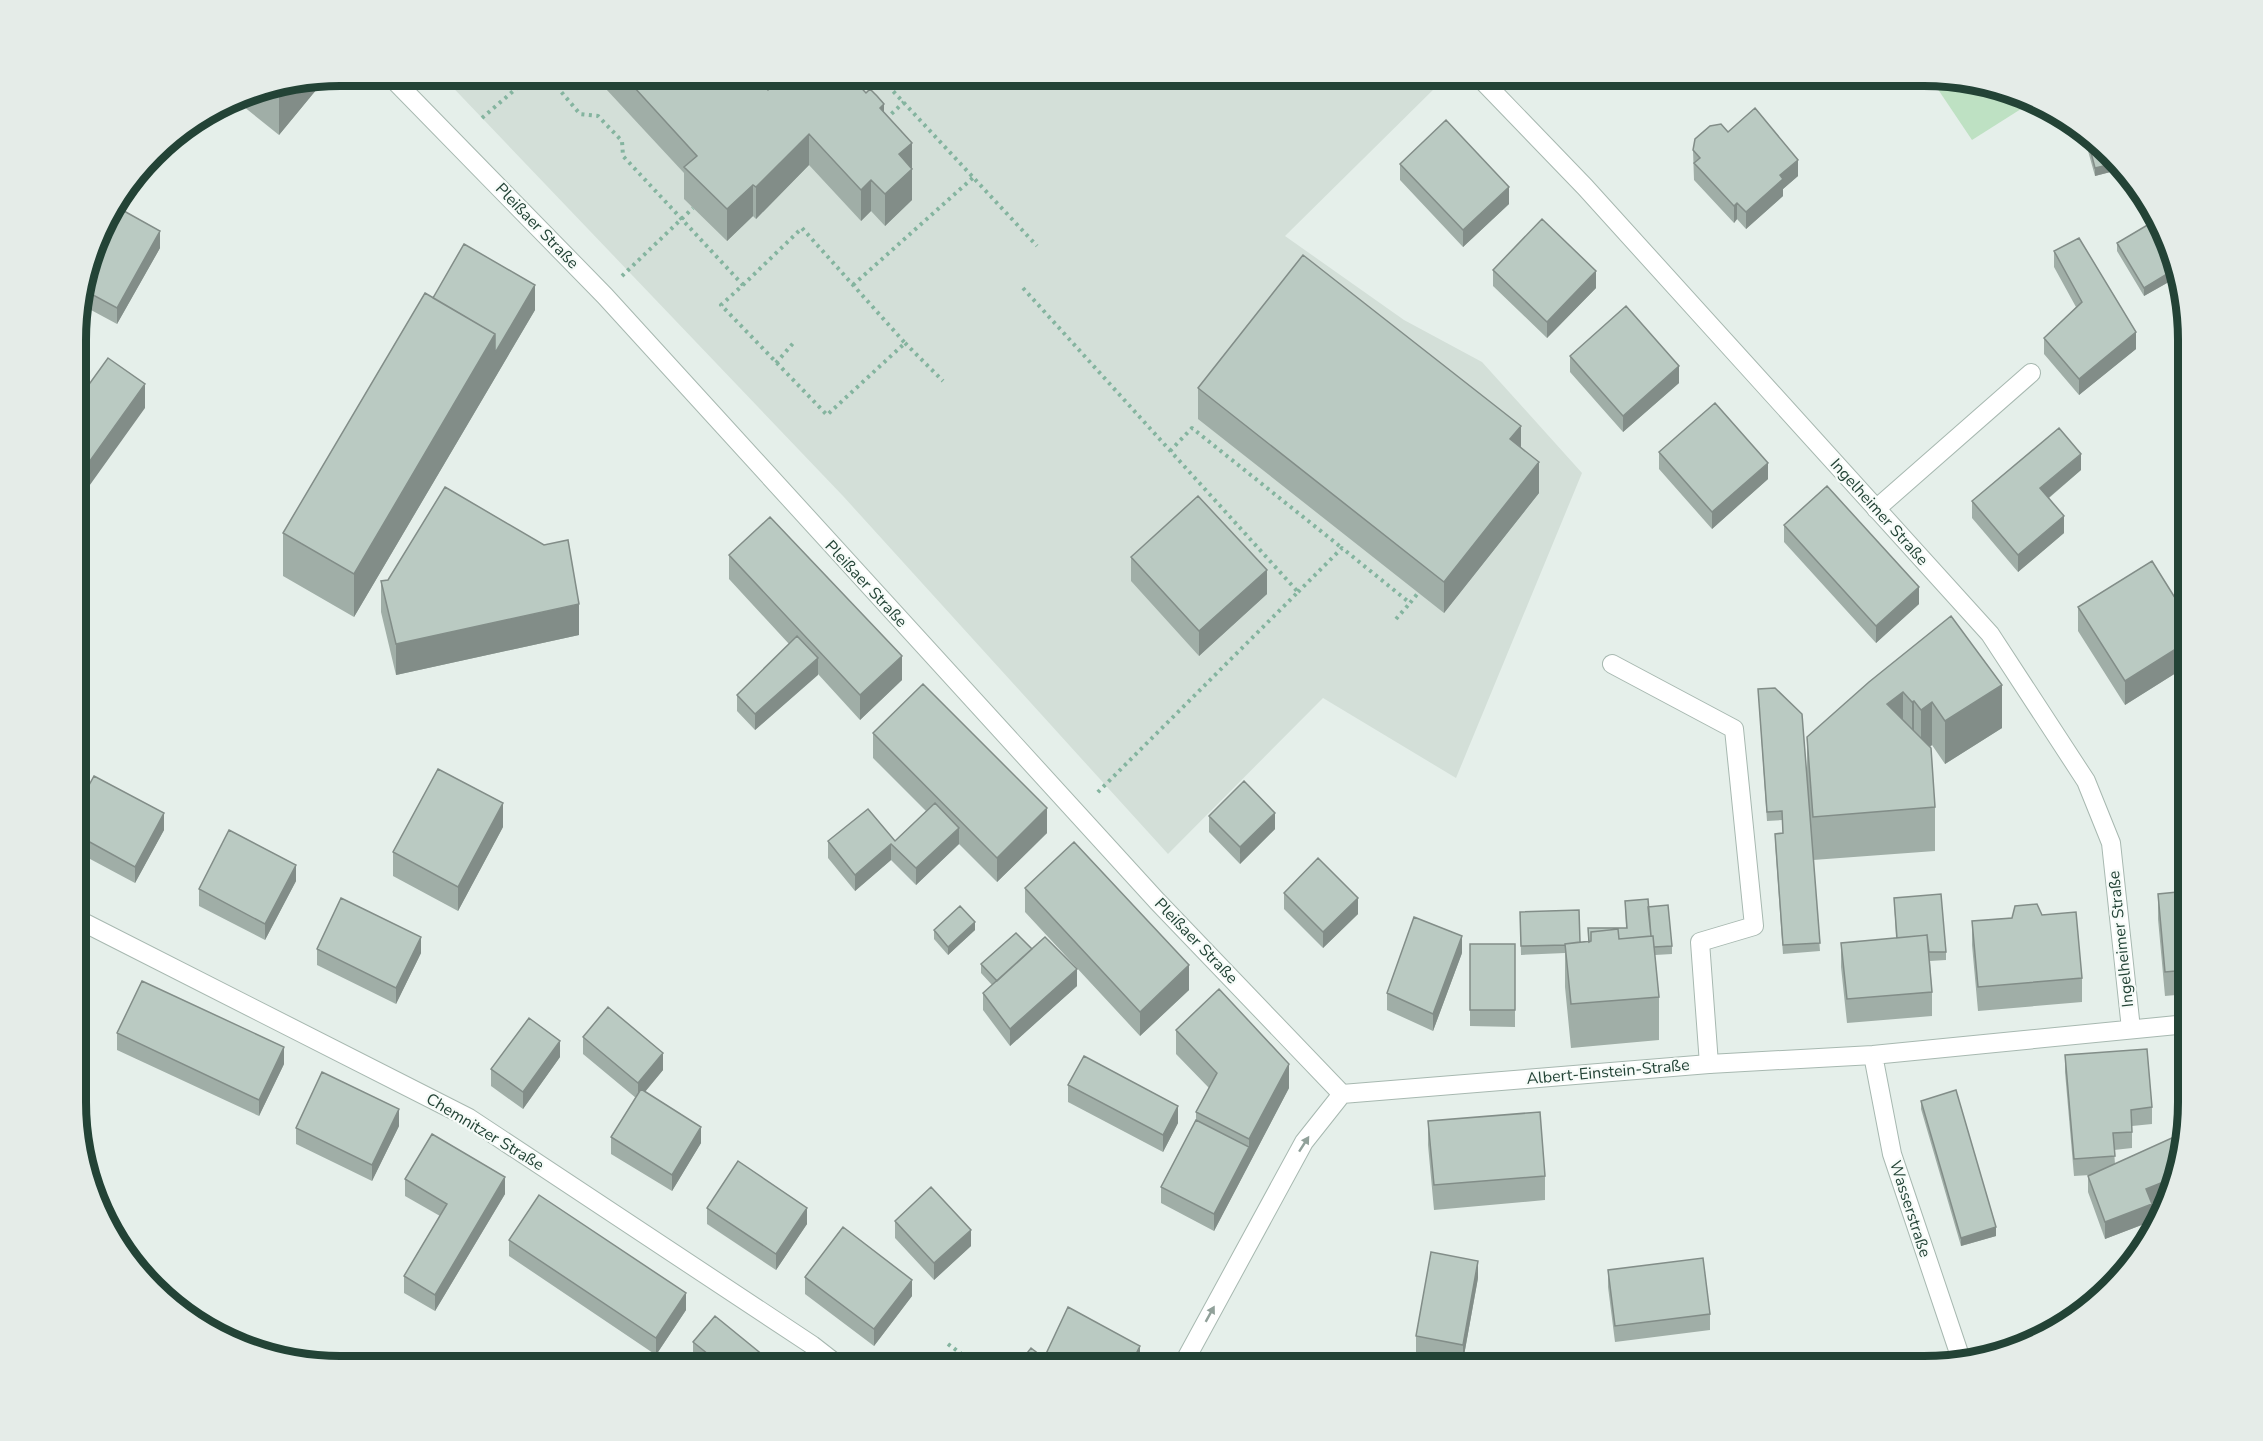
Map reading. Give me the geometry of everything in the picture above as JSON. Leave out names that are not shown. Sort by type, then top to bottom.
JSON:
[{"type":"street","name":"Pleißaer Straße","points":[[400,86],[605,296],[1077,814],[1342,1094]]},
{"type":"street","name":"Ingelheimer Straße","points":[[1488,86],[1585,187],[1990,634],[2086,781],[2111,843],[2131,1029]]},
{"type":"street","points":[[1876,509],[2031,373]]},
{"type":"street","points":[[1612,664],[1734,729],[1754,926],[1700,942],[1708,1064]]},
{"type":"street","name":"Chemnitzer Straße","points":[[86,924],[469,1118],[826,1356]]},
{"type":"street","name":"Albert-Einstein-Straße","points":[[1342,1094],[1708,1064],[1873,1054],[2131,1029],[2178,1030]]},
{"type":"street","name":"Wasserstraße","points":[[1873,1054],[1892,1154],[1958,1353]]},
{"type":"street","points":[[1187,1356],[1304,1142],[1342,1094]]},
{"type":"path","points":[[482,118],[519,86]]},
{"type":"path","points":[[556,86],[580,114],[598,116],[622,141],[623,156],[742,285]]},
{"type":"path","points":[[772,86],[772,96]]},
{"type":"path","points":[[889,86],[975,176],[1037,246]]},
{"type":"path","points":[[882,123],[904,102]]},
{"type":"path","points":[[853,285],[975,176]]},
{"type":"path","points":[[605,296],[627,270],[693,208]]},
{"type":"path","points":[[906,344],[827,415],[721,305],[802,228],[906,344],[943,381]]},
{"type":"path","points":[[1023,288],[1298,592]]},
{"type":"path","points":[[776,363],[795,341]]},
{"type":"path","points":[[1170,451],[1192,428],[1410,603]]},
{"type":"path","points":[[1077,814],[1342,548]]},
{"type":"path","points":[[1396,619],[1418,593]]},
{"type":"path","points":[[948,1344],[963,1356]]},
{"type":"shaded area","points":[[452,86],[1437,86],[1285,236],[1404,320],[1482,362],[1582,473],[1456,778],[1323,698],[1168,854],[843,496]]},
{"type":"green space","points":[[1936,86],[1973,90],[2025,107],[1972,140]]},
{"type":"building","points":[[633,86],[764,86],[768,90],[773,86],[859,86],[866,93],[870,89],[884,104],[880,108],[912,143],[899,154],[912,169],[885,194],[871,180],[861,190],[809,134],[756,187],[753,185],[727,209],[684,167],[697,156]]},
{"type":"building","points":[[1755,108],[1798,160],[1780,175],[1783,179],[1746,212],[1737,203],[1734,206],[1694,163],[1700,158],[1693,150],[1695,139],[1710,126],[1721,124],[1728,132]]},
{"type":"building","points":[[1446,120],[1509,187],[1463,230],[1400,164]]},
{"type":"building","points":[[2090,148],[2108,165],[2095,168]]},
{"type":"building","points":[[121,210],[160,231],[117,308],[90,293],[105,242]]},
{"type":"building","points":[[1542,219],[1596,271],[1547,322],[1493,270]]},
{"type":"building","points":[[2149,224],[2169,273],[2144,288],[2117,243]]},
{"type":"building","points":[[2079,238],[2136,332],[2079,379],[2044,338],[2082,302],[2054,251]]},
{"type":"building","points":[[464,244],[535,285],[495,353],[495,334],[433,298]]},
{"type":"building","points":[[1303,255],[1521,426],[1510,439],[1539,462],[1444,582],[1198,388]]},
{"type":"building","points":[[425,293],[495,334],[354,574],[283,533]]},
{"type":"building","points":[[1626,306],[1679,366],[1623,416],[1570,356]]},
{"type":"building","points":[[108,358],[145,384],[86,466],[86,389]]},
{"type":"building","points":[[1715,403],[1768,463],[1712,512],[1659,452]]},
{"type":"building","points":[[2059,428],[2081,454],[2040,488],[2064,516],[2018,555],[1972,501]]},
{"type":"building","points":[[1827,486],[1919,587],[1876,626],[1784,525]]},
{"type":"building","points":[[445,487],[544,545],[568,540],[579,604],[396,644],[381,581],[388,580]]},
{"type":"building","points":[[1198,496],[1267,570],[1199,631],[1131,557]]},
{"type":"building","points":[[770,517],[902,656],[860,695],[729,555]]},
{"type":"building","points":[[2152,561],[2178,603],[2178,648],[2125,681],[2078,607]]},
{"type":"building","points":[[1951,616],[2002,685],[1945,721],[1932,702],[1921,710],[1903,692],[1887,704],[1931,748],[1935,807],[1813,817],[1807,737],[1869,682]]},
{"type":"building","points":[[797,636],[818,658],[755,714],[737,695]]},
{"type":"building","points":[[923,684],[1047,808],[997,858],[873,733]]},
{"type":"building","points":[[1775,688],[1802,714],[1820,943],[1783,945],[1775,834],[1783,833],[1782,811],[1767,812],[1758,689]]},
{"type":"building","points":[[438,769],[503,803],[458,887],[393,852]]},
{"type":"building","points":[[94,776],[164,813],[135,867],[86,840],[86,791]]},
{"type":"building","points":[[1244,781],[1275,813],[1240,847],[1209,816]]},
{"type":"building","points":[[935,803],[959,828],[916,868],[891,844],[855,875],[828,841],[868,809],[895,841]]},
{"type":"building","points":[[229,830],[296,865],[265,924],[199,889]]},
{"type":"building","points":[[1074,842],[1189,965],[1140,1012],[1025,888]]},
{"type":"building","points":[[1318,858],[1358,898],[1323,932],[1284,893]]},
{"type":"building","points":[[2178,892],[2178,971],[2165,972],[2158,894]]},
{"type":"building","points":[[1941,894],[1946,952],[1929,952],[1927,935],[1897,938],[1894,898]]},
{"type":"building","points":[[341,898],[421,937],[396,988],[317,949]]},
{"type":"building","points":[[1648,899],[1651,936],[1619,939],[1618,929],[1591,932],[1589,942],[1588,928],[1627,928],[1625,901]]},
{"type":"building","points":[[2037,904],[2042,915],[2076,912],[2082,978],[1978,987],[1972,921],[2012,918],[2015,906]]},
{"type":"building","points":[[1668,905],[1672,946],[1654,947],[1648,907]]},
{"type":"building","points":[[960,906],[975,922],[948,947],[934,930]]},
{"type":"building","points":[[1579,910],[1580,942],[1565,945],[1521,946],[1520,912]]},
{"type":"building","points":[[1414,917],[1462,936],[1433,1014],[1387,993]]},
{"type":"building","points":[[1618,929],[1619,939],[1653,936],[1659,997],[1571,1004],[1565,944],[1591,941],[1591,932]]},
{"type":"building","points":[[1016,933],[1032,949],[997,981],[981,964]]},
{"type":"building","points":[[1927,935],[1932,992],[1847,999],[1841,943]]},
{"type":"building","points":[[1045,937],[1077,969],[1010,1029],[983,993]]},
{"type":"building","points":[[1470,944],[1515,944],[1515,1010],[1470,1010]]},
{"type":"building","points":[[142,981],[284,1047],[259,1100],[117,1033]]},
{"type":"building","points":[[1219,989],[1289,1064],[1249,1139],[1196,1112],[1217,1073],[1176,1030]]},
{"type":"building","points":[[608,1007],[663,1053],[638,1083],[583,1037]]},
{"type":"building","points":[[529,1018],[560,1041],[523,1092],[491,1069]]},
{"type":"building","points":[[2147,1049],[2152,1107],[2131,1110],[2132,1132],[2113,1133],[2115,1156],[2074,1159],[2065,1055]]},
{"type":"building","points":[[1084,1056],[1178,1106],[1163,1135],[1068,1085]]},
{"type":"building","points":[[322,1072],[399,1109],[372,1165],[296,1128]]},
{"type":"building","points":[[641,1089],[701,1127],[672,1175],[611,1137]]},
{"type":"building","points":[[1956,1090],[1996,1227],[1961,1238],[1921,1101]]},
{"type":"building","points":[[1540,1112],[1545,1176],[1434,1185],[1428,1121]]},
{"type":"building","points":[[1196,1120],[1249,1147],[1214,1214],[1161,1187]]},
{"type":"building","points":[[432,1134],[505,1177],[435,1295],[404,1276],[447,1204],[405,1179]]},
{"type":"building","points":[[2175,1137],[2164,1182],[2146,1189],[2152,1204],[2105,1222],[2088,1176]]},
{"type":"building","points":[[738,1161],[807,1208],[776,1254],[707,1208]]},
{"type":"building","points":[[931,1187],[971,1230],[934,1263],[895,1221]]},
{"type":"building","points":[[539,1195],[686,1293],[656,1338],[509,1240]]},
{"type":"building","points":[[843,1227],[912,1280],[874,1329],[805,1277]]},
{"type":"building","points":[[1431,1252],[1478,1261],[1463,1345],[1416,1336]]},
{"type":"building","points":[[1703,1258],[1710,1314],[1615,1326],[1608,1270]]},
{"type":"building","points":[[1068,1307],[1140,1346],[1135,1356],[1045,1356]]},
{"type":"building","points":[[715,1316],[764,1356],[706,1356],[708,1354],[693,1342]]},
{"type":"building","points":[[1031,1348],[1041,1356],[1025,1356]]}]
